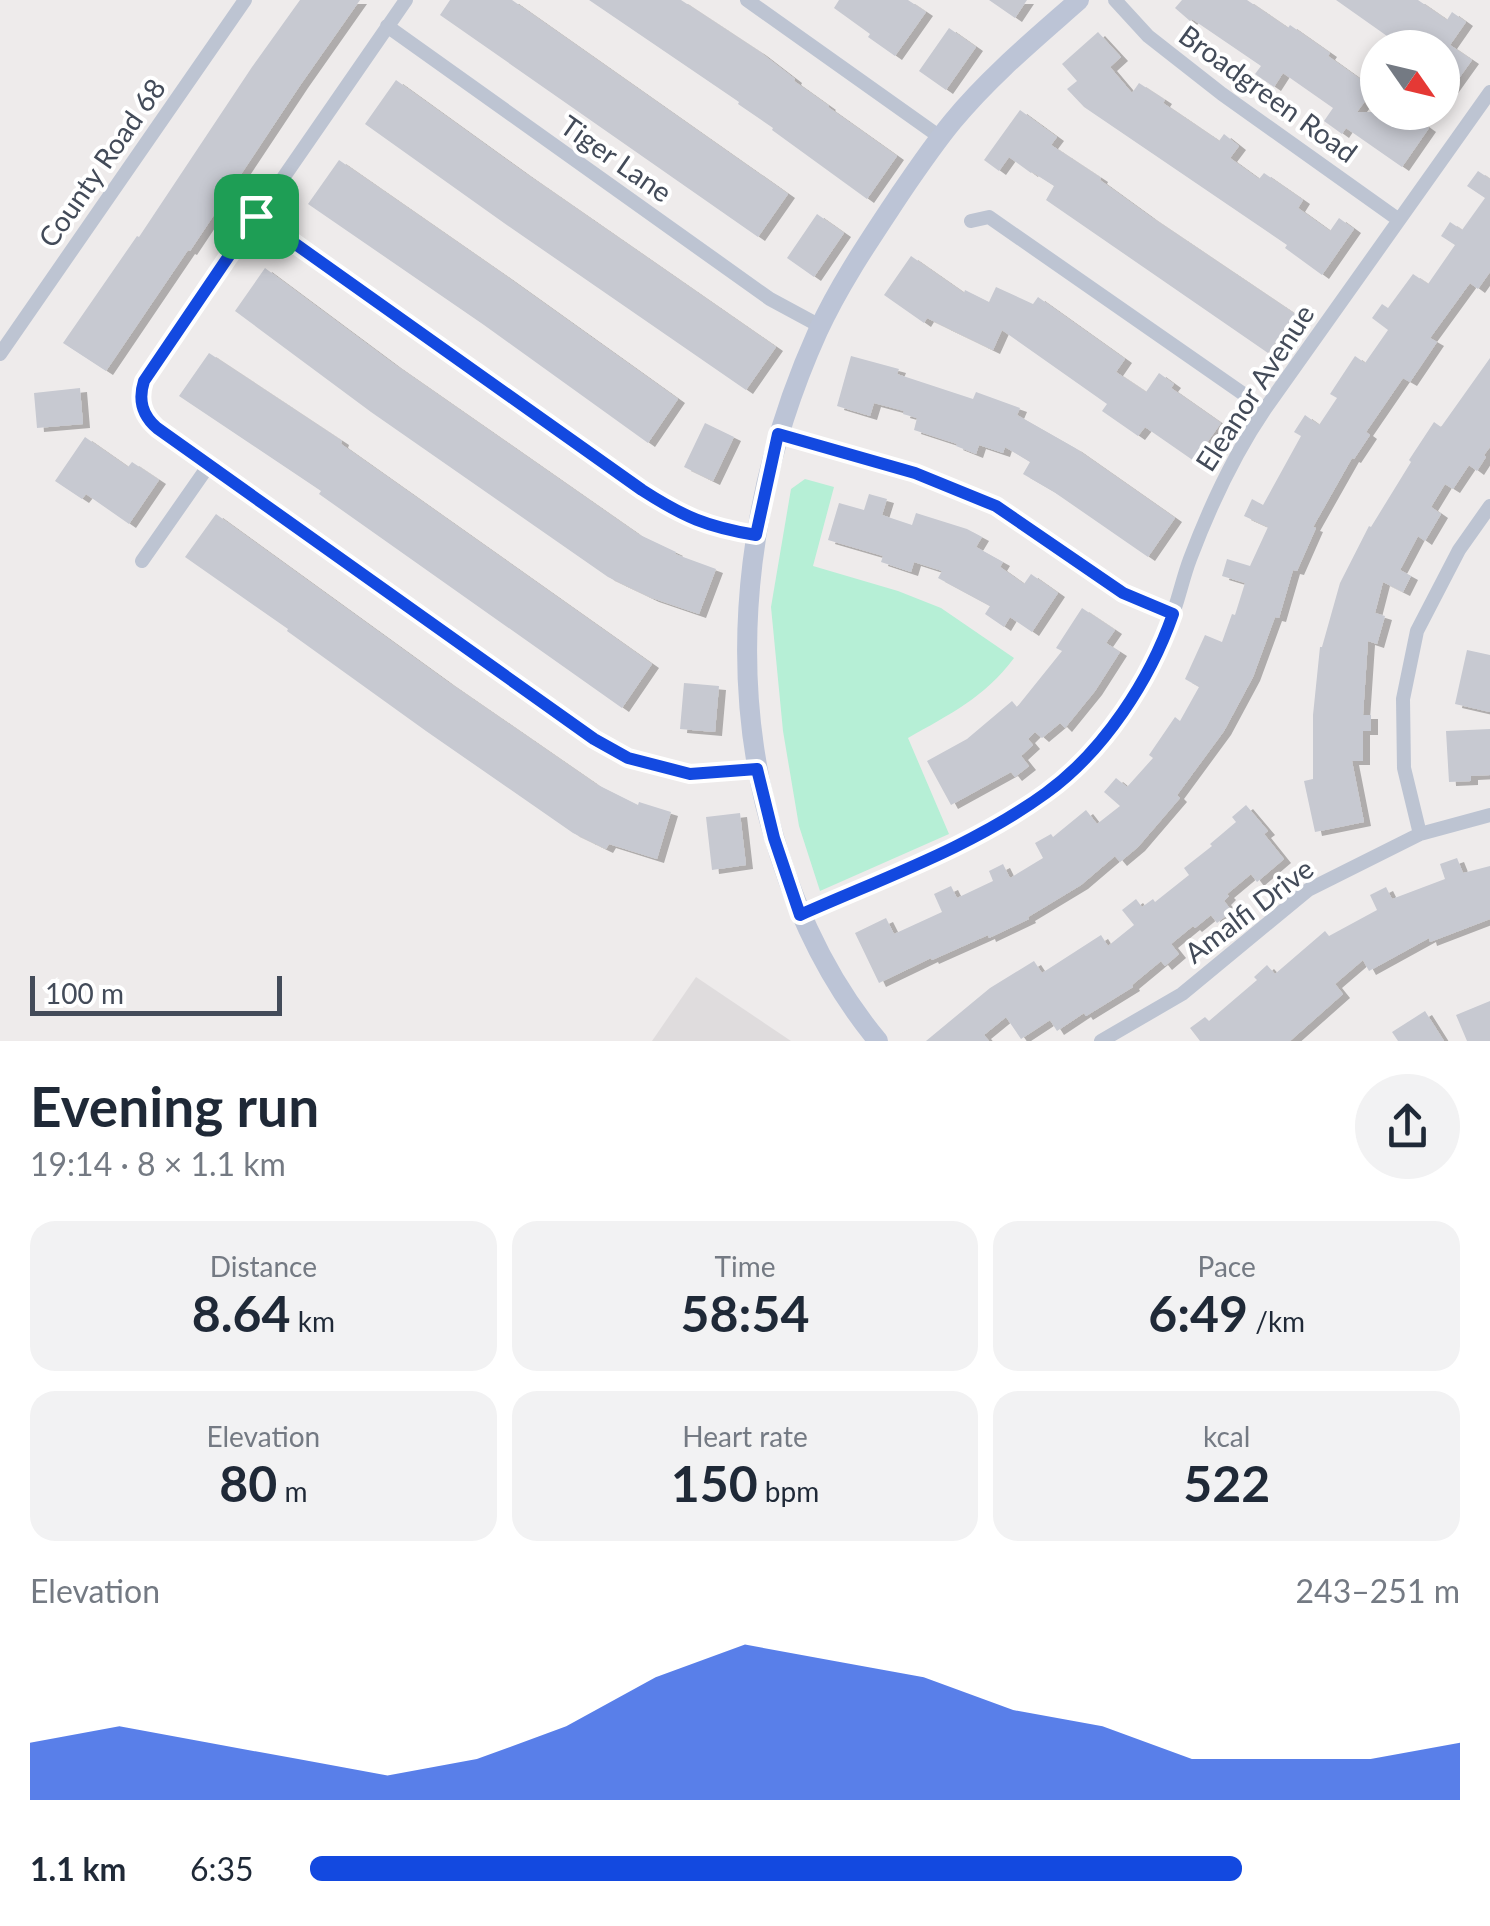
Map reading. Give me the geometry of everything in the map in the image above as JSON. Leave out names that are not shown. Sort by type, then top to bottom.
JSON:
[{"type":"street","name":"County Road 68","points":[[0,354],[245,0]]},
{"type":"street","points":[[406,0],[147,375],[141,388],[143,410],[157,428],[209,466],[594,739],[628,758],[690,774],[757,769]]},
{"type":"street","points":[[748,0],[940,137]]},
{"type":"street","points":[[878,1041],[835,980],[800,915],[774,838],[757,769],[747,656],[756,535],[778,434],[820,326],[868,241],[955,118],[1079,0]]},
{"type":"street","name":"Broadgreen Road","points":[[1116,0],[1148,36],[1222,94],[1399,220]]},
{"type":"street","name":"Tiger Lane","points":[[386,26],[770,299],[820,326]]},
{"type":"street","name":"Eleanor Avenue","points":[[800,915],[977,836],[1048,792],[1085,758],[1121,714],[1148,668],[1173,614],[1210,508],[1235,456],[1264,409],[1490,92]]},
{"type":"street","points":[[256,216],[670,508],[700,523],[756,535]]},
{"type":"street","points":[[971,221],[989,217],[1264,409]]},
{"type":"street","points":[[778,434],[915,473],[996,506],[1123,593],[1173,614]]},
{"type":"street","points":[[142,560],[209,466]]},
{"type":"street","points":[[1420,834],[1404,768],[1403,699],[1410,665],[1418,631],[1459,550],[1490,506]]},
{"type":"street","name":"Amalfi Drive","points":[[1102,1041],[1182,994],[1308,890],[1420,834],[1490,815]]},
{"type":"shaded area","points":[[696,977],[791,1041],[652,1041]]},
{"type":"green space","points":[[805,479],[834,487],[813,566],[941,608],[1014,658],[978,695],[908,738],[949,834],[820,891],[799,826],[783,731],[771,607],[791,489]]},
{"type":"building","points":[[300,0],[360,0],[106,371],[63,343]]},
{"type":"building","points":[[450,0],[512,0],[788,194],[758,237],[440,15]]},
{"type":"building","points":[[589,0],[681,0],[760,52],[897,156],[867,199],[739,102]]},
{"type":"building","points":[[839,0],[908,0],[926,12],[895,56],[834,8]]},
{"type":"building","points":[[989,0],[1027,0],[1015,18]]},
{"type":"building","points":[[1182,0],[1247,0],[1288,28],[1290,25],[1360,79],[1360,130],[1428,130],[1402,167],[1346,128],[1342,134],[1324,121],[1333,108],[1283,73],[1274,87],[1255,74],[1261,66],[1175,8]]},
{"type":"building","points":[[1336,0],[1418,0],[1447,20],[1452,12],[1466,22],[1460,31],[1378,30]]},
{"type":"building","points":[[949,28],[976,47],[946,90],[919,71]]},
{"type":"building","points":[[1098,32],[1121,57],[1110,67],[1132,93],[1139,83],[1219,141],[1224,134],[1239,146],[1230,158],[1259,179],[1264,173],[1303,200],[1298,208],[1330,231],[1339,218],[1354,229],[1322,275],[1285,248],[1287,245],[1084,107],[1067,89],[1077,81],[1062,64]]},
{"type":"building","points":[[1460,52],[1472,60],[1460,77]]},
{"type":"building","points":[[396,80],[776,347],[746,390],[365,124]]},
{"type":"building","points":[[1020,110],[1057,137],[1051,145],[1295,314],[1268,353],[1046,200],[1054,186],[1009,157],[999,171],[984,160]]},
{"type":"building","points":[[339,160],[678,399],[648,443],[308,204]]},
{"type":"building","points":[[1478,171],[1490,179],[1490,272],[1478,289],[1470,283],[1430,338],[1437,342],[1410,382],[1403,378],[1366,432],[1370,435],[1352,458],[1313,527],[1316,528],[1297,571],[1293,570],[1279,618],[1275,617],[1253,677],[1224,731],[1177,795],[1180,798],[1120,862],[1115,856],[1081,885],[1029,919],[879,983],[855,933],[886,918],[894,934],[942,912],[934,894],[951,886],[957,898],[993,881],[989,871],[1003,864],[1010,878],[1043,858],[1035,843],[1051,834],[1053,837],[1086,810],[1097,824],[1120,806],[1104,792],[1116,778],[1127,787],[1153,758],[1149,755],[1175,717],[1180,721],[1199,687],[1185,679],[1205,635],[1222,642],[1232,614],[1235,615],[1245,583],[1222,576],[1227,559],[1250,566],[1268,527],[1244,516],[1252,499],[1263,505],[1301,436],[1294,432],[1305,415],[1319,425],[1337,398],[1330,394],[1355,356],[1365,363],[1388,330],[1372,318],[1382,304],[1388,308],[1413,274],[1428,284],[1455,245],[1441,236],[1450,222],[1462,230],[1485,198],[1467,186]]},
{"type":"building","points":[[817,214],[844,233],[814,277],[787,258]]},
{"type":"building","points":[[911,256],[964,293],[965,290],[989,302],[996,287],[1033,304],[1038,297],[1125,359],[1116,372],[1146,392],[1159,373],[1174,384],[1171,388],[1221,423],[1194,461],[1145,427],[1138,436],[1102,411],[1107,404],[1002,330],[993,350],[927,318],[924,323],[884,295]]},
{"type":"building","points":[[265,268],[394,364],[638,534],[675,554],[716,569],[699,614],[608,577],[371,412],[235,311]]},
{"type":"building","points":[[209,353],[342,441],[341,444],[652,664],[622,708],[319,494],[321,491],[179,396]]},
{"type":"building","points":[[851,356],[899,369],[897,374],[973,399],[976,392],[1020,408],[1017,415],[1075,448],[1175,518],[1148,557],[1023,474],[1030,462],[1005,447],[1003,453],[979,445],[976,454],[914,430],[917,418],[903,414],[904,411],[874,403],[870,416],[837,406]]},
{"type":"building","points":[[1490,358],[1490,447],[1486,457],[1477,471],[1469,465],[1453,489],[1445,484],[1431,507],[1441,514],[1425,541],[1418,536],[1400,570],[1411,576],[1403,592],[1383,582],[1375,613],[1385,616],[1377,644],[1368,641],[1363,715],[1371,715],[1371,731],[1363,731],[1363,761],[1352,761],[1364,822],[1315,832],[1304,781],[1313,779],[1313,715],[1320,647],[1340,583],[1369,526],[1434,422],[1441,427]]},
{"type":"building","points":[[80,388],[83,424],[37,428],[34,393]]},
{"type":"building","points":[[705,423],[734,437],[713,481],[684,467]]},
{"type":"building","points":[[85,437],[128,467],[132,462],[159,480],[129,524],[86,494],[82,499],[55,481]]},
{"type":"building","points":[[869,494],[887,499],[882,515],[912,525],[916,513],[967,529],[982,537],[976,547],[1003,562],[1000,567],[1024,584],[1031,574],[1058,593],[1032,632],[1010,617],[1004,627],[985,614],[990,606],[938,578],[942,571],[914,562],[911,572],[881,562],[883,556],[828,540],[839,503],[864,510]]},
{"type":"building","points":[[216,514],[596,784],[638,805],[639,802],[671,812],[657,859],[609,844],[606,849],[573,833],[185,557]]},
{"type":"building","points":[[1082,608],[1115,630],[1106,643],[1120,652],[1095,691],[1065,728],[1060,723],[1042,738],[1035,732],[1028,739],[1033,745],[1021,756],[1029,766],[1015,777],[1011,772],[951,805],[927,761],[967,739],[1012,701],[1017,707],[1062,651],[1056,648]]},
{"type":"building","points":[[1467,650],[1490,655],[1490,712],[1455,704]]},
{"type":"building","points":[[684,683],[719,686],[715,732],[680,729]]},
{"type":"building","points":[[1490,729],[1490,775],[1449,782],[1446,731]]},
{"type":"building","points":[[1246,805],[1268,831],[1264,834],[1284,859],[1257,882],[1251,874],[1227,894],[1224,901],[1232,911],[1217,923],[1211,915],[1171,944],[1179,954],[1165,966],[1161,961],[1133,987],[1057,1031],[1050,1020],[1021,1039],[1006,1017],[984,1035],[989,1041],[926,1041],[990,988],[1034,961],[1042,973],[1101,935],[1108,946],[1134,925],[1122,910],[1136,899],[1142,907],[1153,899],[1155,902],[1189,875],[1184,868],[1236,822],[1232,817]]},
{"type":"building","points":[[740,813],[746,865],[712,870],[706,817]]},
{"type":"building","points":[[1457,858],[1463,873],[1490,866],[1490,919],[1430,942],[1429,938],[1369,971],[1363,960],[1335,984],[1343,994],[1290,1041],[1200,1041],[1190,1028],[1205,1017],[1209,1021],[1257,980],[1254,977],[1267,965],[1275,974],[1325,931],[1329,936],[1377,910],[1370,895],[1386,887],[1392,899],[1445,879],[1440,864]]},
{"type":"building","points":[[1490,1001],[1490,1041],[1467,1041],[1456,1015]]},
{"type":"building","points":[[1425,1011],[1444,1041],[1398,1041],[1392,1032]]},
{"type":"route","points":[[256,216],[642,490],[700,523],[756,535],[778,434],[915,473],[996,506],[1123,593],[1173,614],[1148,668],[1121,714],[1085,758],[1048,792],[977,836],[800,915],[774,838],[757,769],[690,774],[628,758],[594,739],[146,417],[141,403],[144,381],[256,216]]}]
